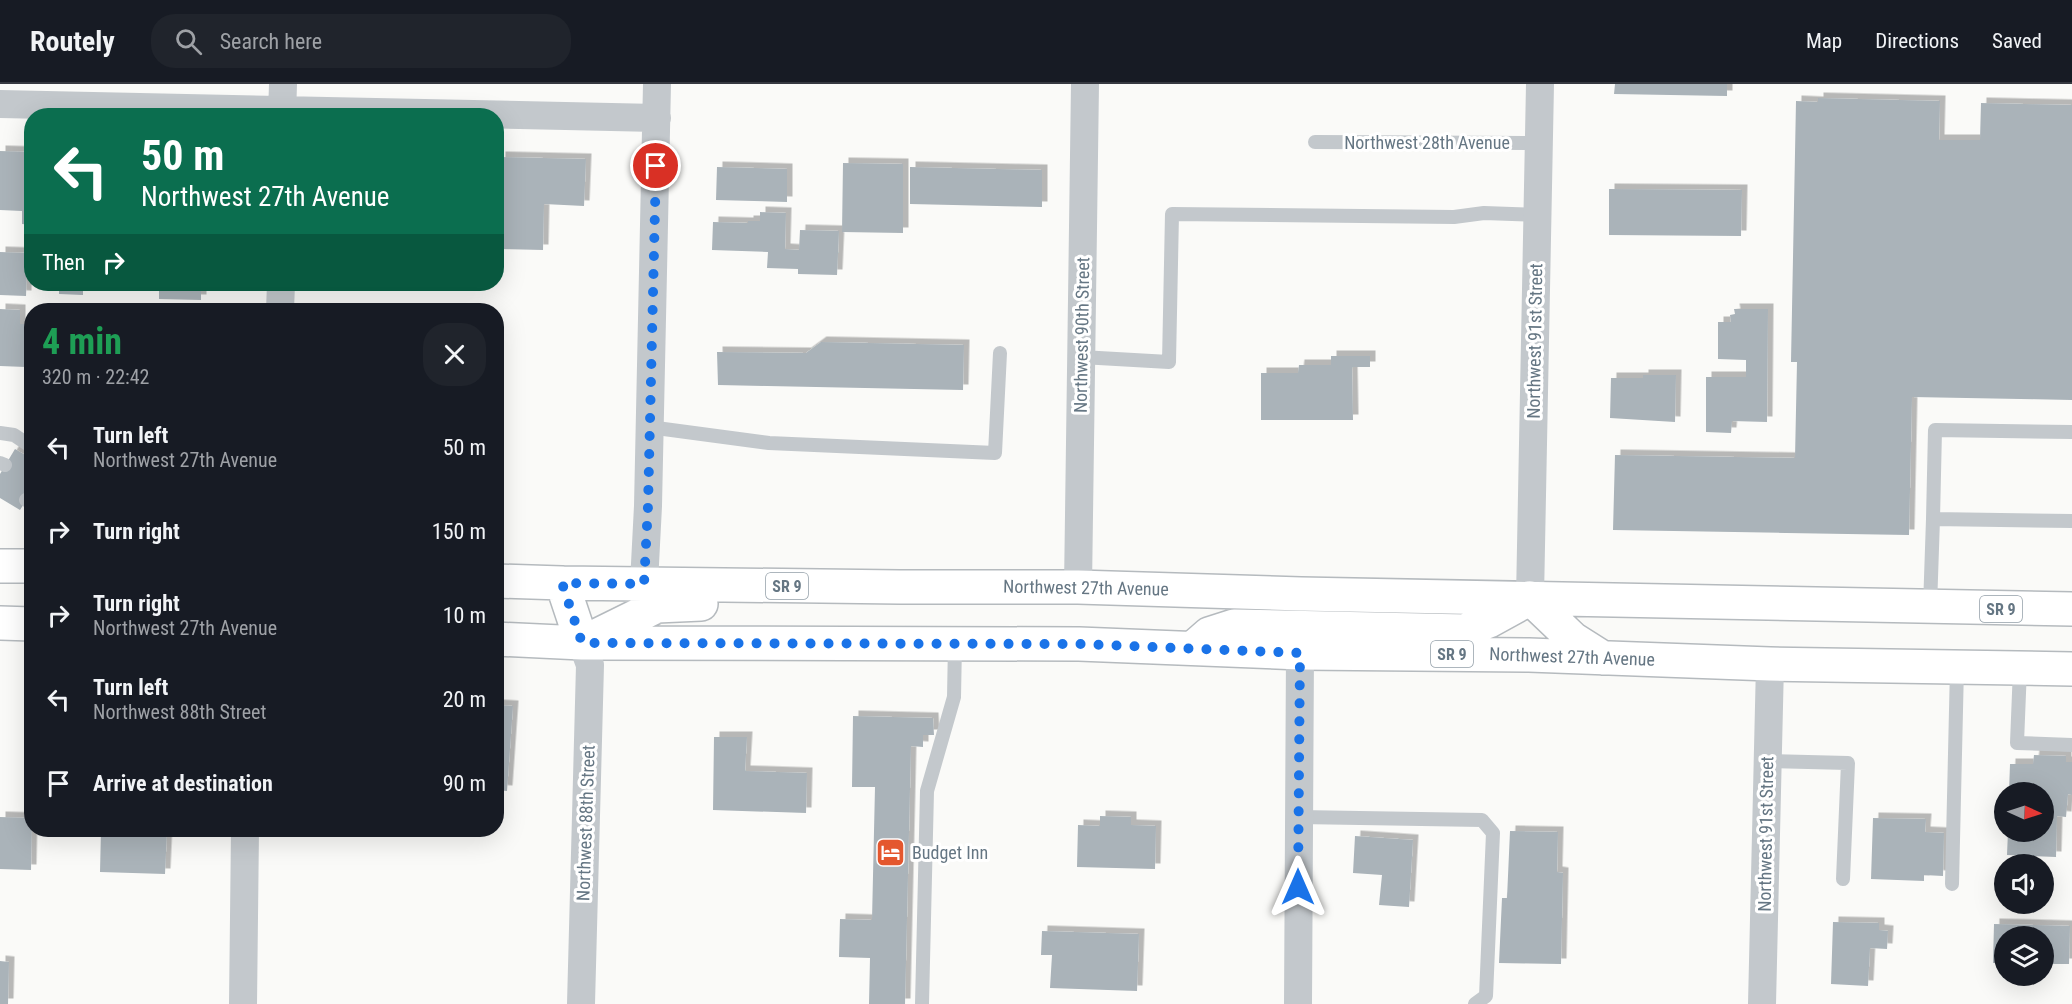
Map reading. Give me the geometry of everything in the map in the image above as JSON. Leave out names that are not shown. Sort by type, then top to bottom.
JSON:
[{"type":"main road","points":[[0,566],[24,567]]},
{"type":"main road","name":"Northwest 27th Avenue","points":[[504,580],[900,587],[1078,587],[1301,594],[2072,609]]},
{"type":"main road","points":[[562,583],[582,643],[657,606],[712,603],[830,603],[900,587]]},
{"type":"main road","points":[[1192,648],[1209,634],[1234,626],[1464,631],[1530,598],[1573,639],[1603,658]]},
{"type":"main road","points":[[0,623],[24,624]]},
{"type":"main road","name":"Northwest 27th Avenue","points":[[504,639],[582,643],[1079,644],[1300,653],[1529,655],[1770,664],[2072,669]]},
{"type":"street","points":[[644,584],[657,84]]},
{"type":"street","name":"Northwest 90th Street","points":[[1078,587],[1085,84]]},
{"type":"street","name":"Northwest 91st Street","points":[[1530,598],[1540,84]]},
{"type":"street","points":[[0,104],[283,103],[408,108]]},
{"type":"street","points":[[504,112],[657,118]]},
{"type":"street","name":"Northwest 88th Street","points":[[581,1004],[590,665],[582,643]]},
{"type":"street","points":[[1298,1004],[1300,653]]},
{"type":"street","name":"Northwest 91st Street","points":[[1762,1004],[1770,664]]},
{"type":"street","points":[[243,1004],[245,837]]},
{"type":"lane","name":"Northwest 28th Avenue","points":[[1315,142],[1539,143]]},
{"type":"lane","points":[[1082,357],[1169,362],[1172,214],[1454,217],[1484,213],[1538,215]]},
{"type":"lane","points":[[649,427],[769,443],[995,453],[1000,353]]},
{"type":"lane","points":[[1930,607],[1935,430],[2072,432]]},
{"type":"lane","points":[[0,433],[14,435],[24,442]]},
{"type":"lane","points":[[1933,519],[2072,521]]},
{"type":"lane","points":[[922,1004],[927,790],[954,697],[955,644]]},
{"type":"lane","points":[[1952,884],[1958,667]]},
{"type":"lane","points":[[2020,668],[2017,743],[2072,745]]},
{"type":"lane","points":[[1768,761],[1848,763],[1843,879]]},
{"type":"lane","points":[[1299,818],[1482,820],[1493,833],[1486,996],[1475,1004]]},
{"type":"building","points":[[1615,84],[1727,84],[1727,96],[1614,94]]},
{"type":"building","points":[[1818,98],[1940,101],[1939,140],[1980,140],[1981,103],[2072,105],[2072,400],[1912,397],[1909,535],[1613,530],[1615,455],[1795,458],[1797,362],[1791,362],[1796,101],[1818,102]]},
{"type":"building","points":[[0,151],[24,152],[24,224],[22,224],[22,211],[0,210]]},
{"type":"building","points":[[504,157],[586,159],[584,206],[544,204],[543,250],[504,249]]},
{"type":"building","points":[[843,163],[903,164],[903,233],[842,232]]},
{"type":"building","points":[[717,167],[787,169],[787,202],[716,200]]},
{"type":"building","points":[[910,167],[1042,170],[1042,207],[910,204]]},
{"type":"building","points":[[1609,189],[1742,190],[1741,236],[1609,235]]},
{"type":"building","points":[[760,212],[786,213],[785,249],[799,250],[800,230],[839,231],[837,275],[798,274],[798,269],[767,268],[768,252],[712,250],[713,222],[760,221]]},
{"type":"building","points":[[0,252],[24,253],[26,296],[0,295]]},
{"type":"building","points":[[59,291],[83,291],[83,295],[59,294]]},
{"type":"building","points":[[159,291],[201,291],[201,300],[159,299]]},
{"type":"building","points":[[0,309],[20,310],[20,324],[24,324],[24,367],[0,366]]},
{"type":"building","points":[[1734,309],[1768,309],[1767,422],[1732,421],[1731,433],[1706,432],[1706,377],[1746,377],[1746,360],[1718,359],[1718,322],[1731,322],[1730,315],[1735,314]]},
{"type":"building","points":[[821,342],[964,345],[963,390],[718,385],[717,352],[806,353]]},
{"type":"building","points":[[1331,356],[1370,356],[1370,367],[1352,367],[1353,420],[1261,420],[1261,373],[1298,373],[1299,365],[1331,365]]},
{"type":"building","points":[[1643,375],[1676,375],[1675,422],[1610,418],[1611,378],[1643,378]]},
{"type":"building","points":[[15,449],[24,454],[24,504],[20,510],[0,498],[0,474]]},
{"type":"building","points":[[504,705],[513,706],[507,791],[504,791]]},
{"type":"building","name":"Budget Inn","points":[[853,716],[933,718],[934,735],[923,735],[923,747],[911,746],[905,1004],[869,1004],[870,958],[839,957],[840,919],[872,920],[875,787],[852,787]]},
{"type":"building","points":[[714,737],[747,737],[745,771],[807,773],[806,813],[713,810]]},
{"type":"building","points":[[2034,755],[2066,756],[2066,762],[2072,762],[2072,795],[2068,794],[2066,817],[2057,816],[2056,857],[2054,854],[2007,854],[2008,842],[2054,842],[2054,782],[2009,782],[2010,764],[2033,764]]},
{"type":"building","points":[[1100,816],[1131,817],[1131,825],[1156,826],[1155,869],[1077,867],[1078,825],[1100,826]]},
{"type":"building","points":[[0,817],[24,818],[24,837],[32,837],[31,870],[0,869]]},
{"type":"building","points":[[1873,818],[1926,819],[1925,832],[1944,833],[1943,876],[1924,875],[1924,881],[1871,879]]},
{"type":"building","points":[[1510,831],[1558,832],[1557,872],[1563,873],[1561,964],[1499,963],[1502,898],[1507,898]]},
{"type":"building","points":[[1355,836],[1413,840],[1409,907],[1379,905],[1382,875],[1353,873]]},
{"type":"building","points":[[101,837],[167,837],[165,874],[100,872]]},
{"type":"building","points":[[1833,922],[1879,923],[1879,930],[1888,931],[1887,949],[1870,948],[1868,986],[1831,984]]},
{"type":"building","points":[[1994,924],[2070,926],[2069,964],[2054,964],[2054,926],[1994,926],[1993,963]]},
{"type":"building","points":[[1042,931],[1139,934],[1137,991],[1050,988],[1052,955],[1041,955]]},
{"type":"building","points":[[0,961],[9,962],[8,1004],[0,1004]]},
{"type":"place","name":"Budget Inn","points":[[891,853]]},
{"type":"route","points":[[656,166],[644,584],[562,583],[582,643],[1079,644],[1300,653],[1298,887]]}]
